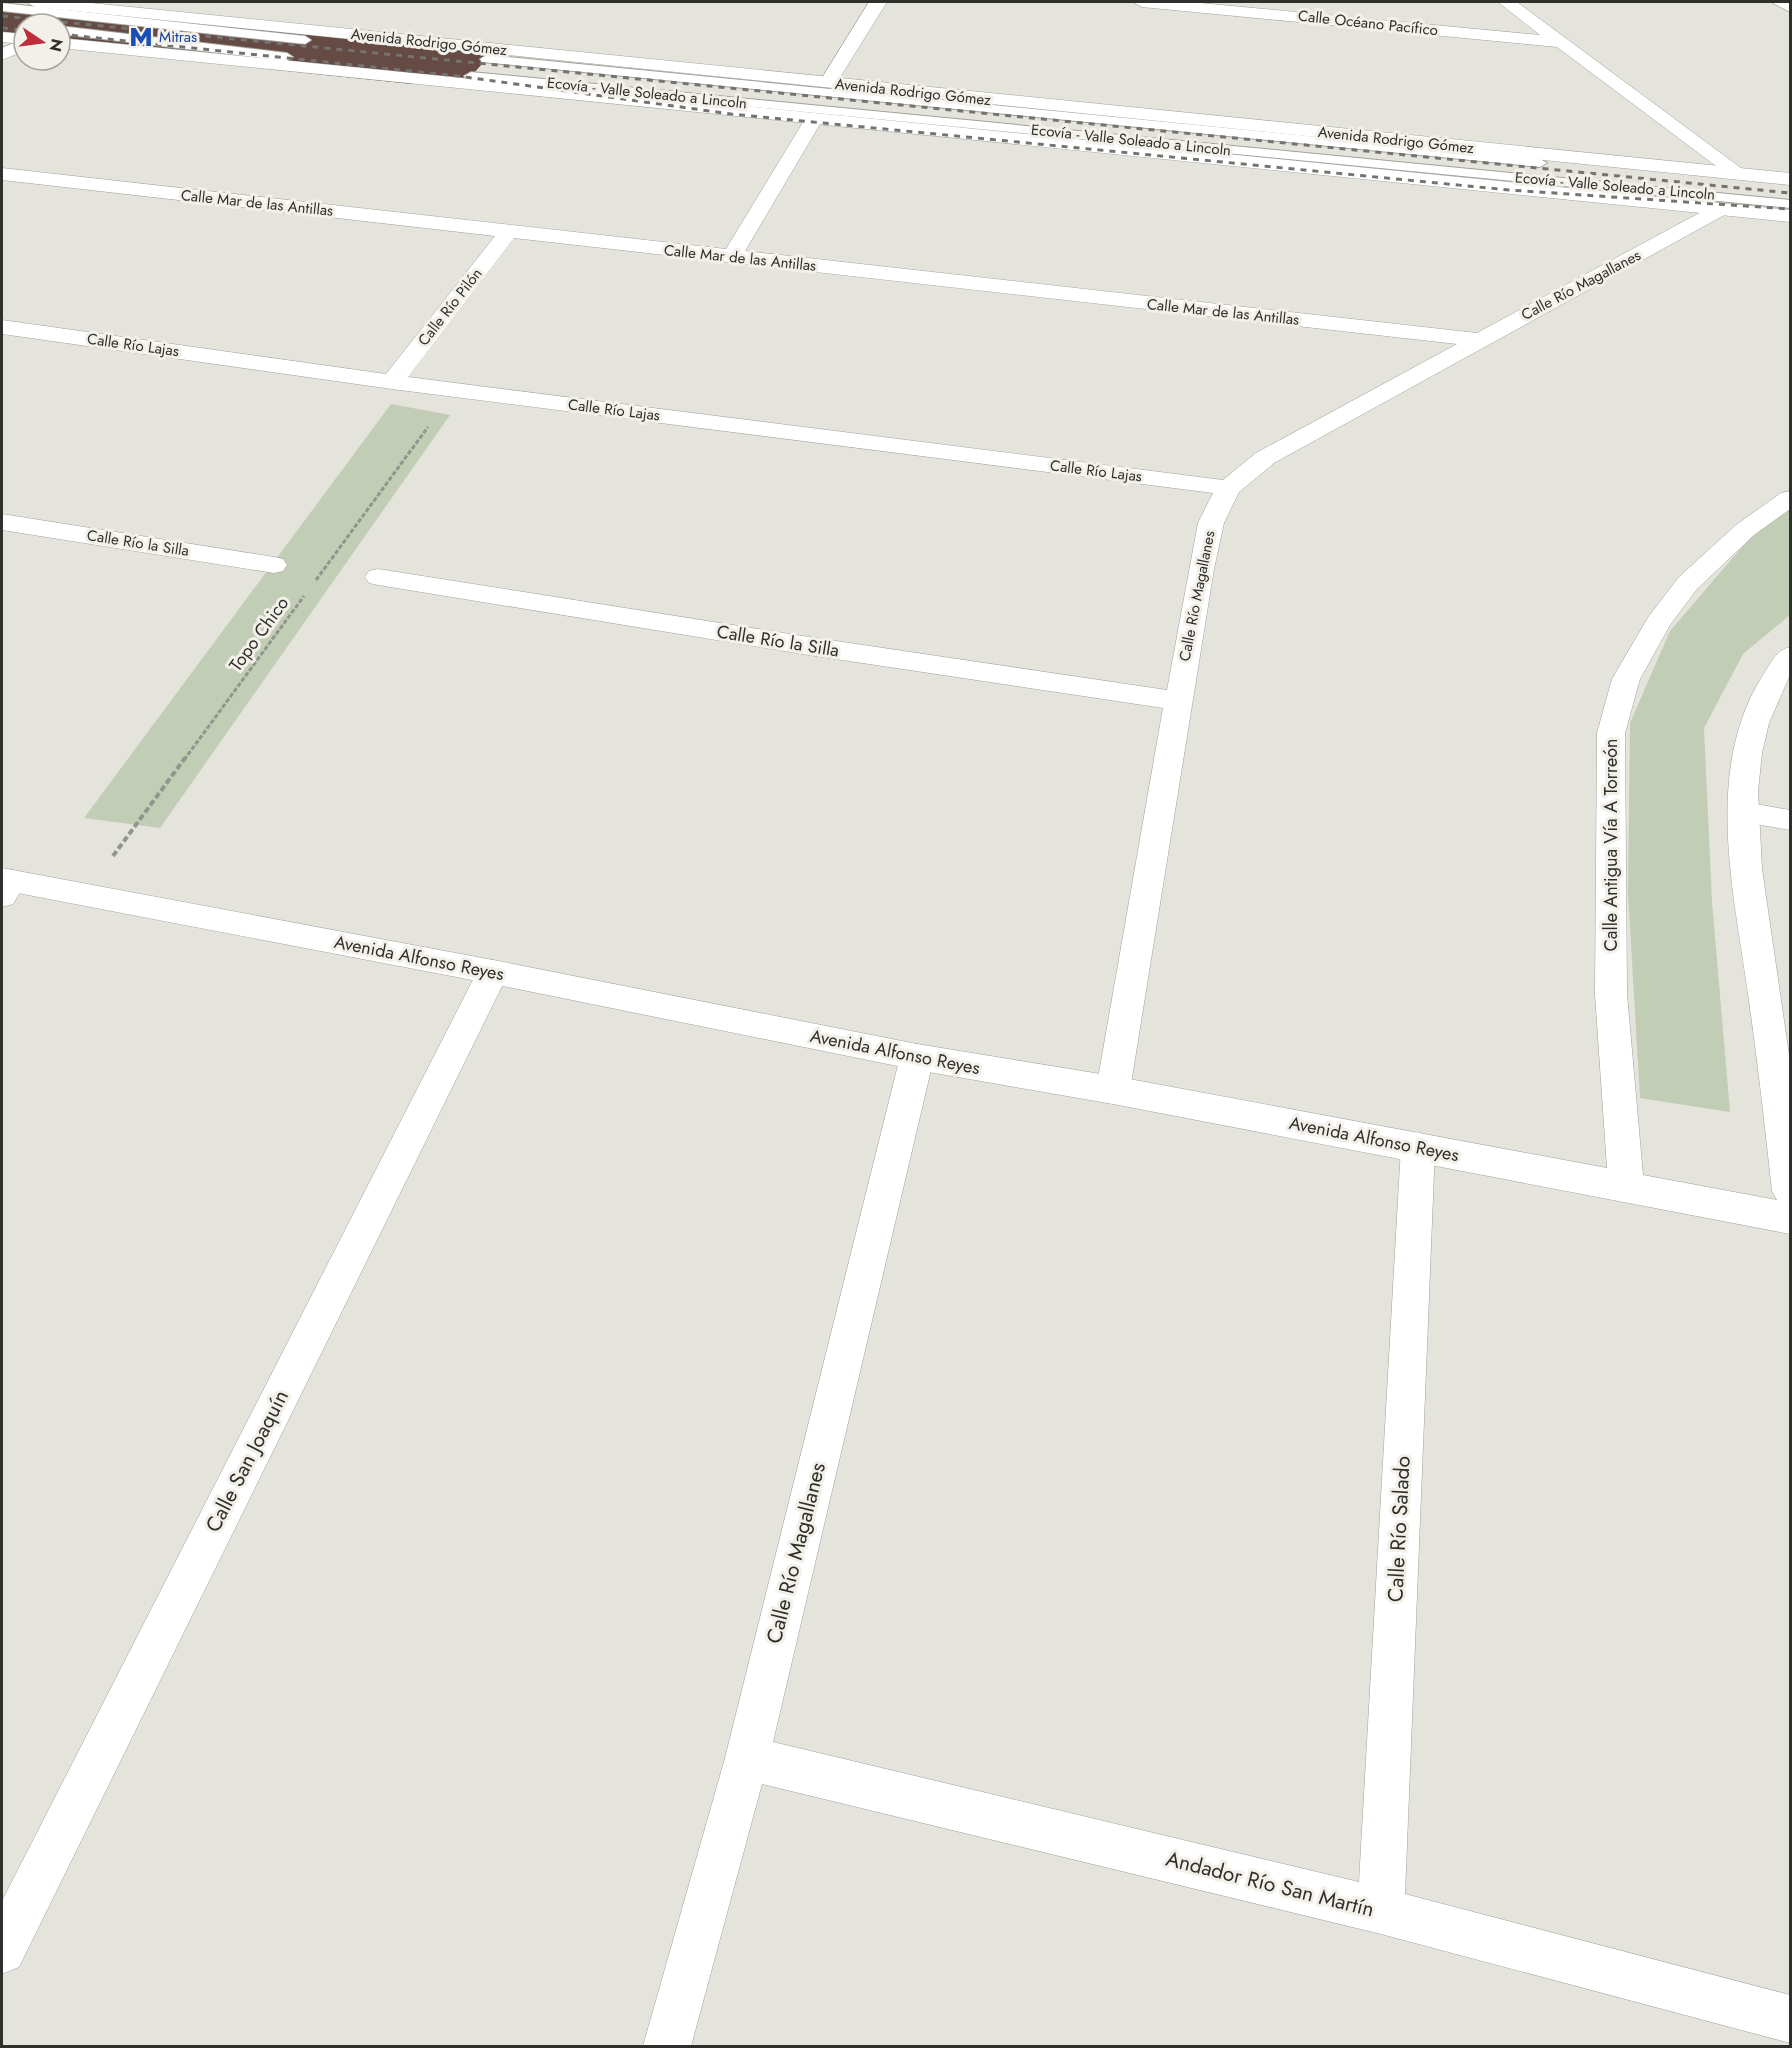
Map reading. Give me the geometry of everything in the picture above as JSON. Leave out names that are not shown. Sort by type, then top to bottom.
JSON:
[{"type":"street","name":"Avenida Rodrigo Gómez","points":[[35,2],[75,3],[828,83],[1791,179]]},
{"type":"street","points":[[828,83],[879,2]]},
{"type":"street","name":"Calle Océano Pacífico","points":[[1142,2],[1558,42]]},
{"type":"street","points":[[1507,2],[1739,174]]},
{"type":"street","points":[[1780,2],[1791,8]]},
{"type":"street","name":"Avenida Rodrigo Gómez","points":[[72,44],[1791,216]]},
{"type":"street","points":[[731,258],[814,119]]},
{"type":"street","name":"Calle Mar de las Antillas","points":[[2,174],[731,258],[1479,340]]},
{"type":"street","name":"Calle Río Magallanes","points":[[1113,1089],[1211,523],[1228,488],[1264,458],[1721,209]]},
{"type":"street","name":"Calle Río Pilón","points":[[392,382],[507,232]]},
{"type":"street","name":"Calle Río Lajas","points":[[2,327],[392,382],[1228,488]]},
{"type":"street","name":"Calle Antigua Vía A Torreón","points":[[1626,1187],[1611,994],[1611,733],[1626,679],[1664,614],[1688,584],[1745,530],[1791,498]]},
{"type":"street","name":"Calle Río la Silla","points":[[2,522],[274,565]]},
{"type":"street","name":"Calle Río la Silla","points":[[378,577],[797,645],[1179,701]]},
{"type":"street","points":[[1791,656],[1773,677],[1754,727],[1745,768],[1744,813],[1751,906],[1791,1191]]},
{"type":"street","points":[[1744,813],[1791,819]]},
{"type":"street","name":"Avenida Alfonso Reyes","points":[[5,885],[85,894],[493,972],[917,1057],[1113,1089],[1791,1218]]},
{"type":"street","name":"Calle San Joaquín","points":[[2,1950],[493,972]]},
{"type":"street","name":"Calle Río Magallanes","points":[[667,2046],[747,1758],[917,1057]]},
{"type":"street","name":"Calle Río Salado","points":[[1381,1911],[1418,1147]]},
{"type":"street","name":"Andador Río San Martín","points":[[747,1758],[1381,1911],[1791,2019]]},
{"type":"lane","points":[[2,7],[305,40]]},
{"type":"lane","points":[[72,31],[287,57]]},
{"type":"lane","points":[[487,59],[1791,188]]},
{"type":"lane","name":"Ecovía - Valle Soleado a Lincoln","points":[[471,76],[1791,204]]},
{"type":"path","points":[[313,584],[456,390]]},
{"type":"path","name":"Topo Chico","points":[[85,894],[306,594]]},
{"type":"green space","points":[[391,404],[450,415],[160,828],[84,818]]},
{"type":"green space","points":[[1790,507],[1790,615],[1743,654],[1704,728],[1712,902],[1730,1112],[1640,1098],[1628,893],[1630,723],[1670,631],[1754,533]]},
{"type":"building","points":[[2,3],[491,54],[464,84],[416,79],[412,84],[72,48],[72,12],[12,12],[12,42],[2,41]]},
{"type":"railway","points":[[2,16],[1790,193]]},
{"type":"railway","points":[[2,28],[12,29]]},
{"type":"railway","points":[[72,35],[458,76],[731,114],[1509,190],[1790,209]]},
{"type":"place","name":"Mitras","points":[[141,37]]}]
